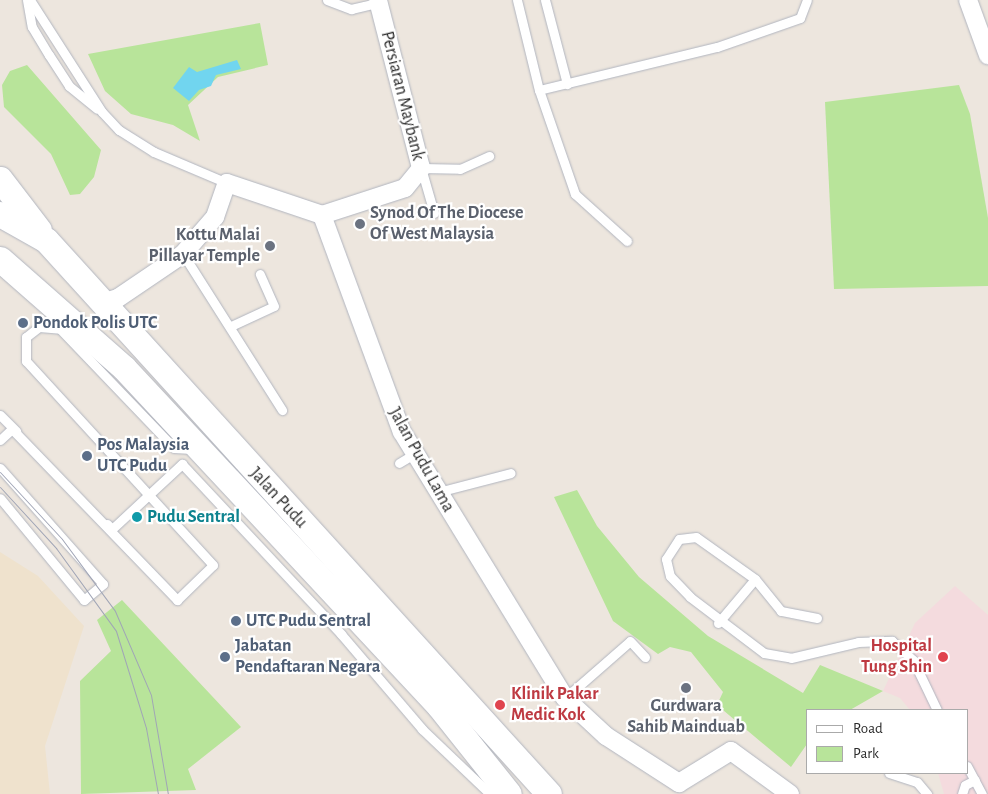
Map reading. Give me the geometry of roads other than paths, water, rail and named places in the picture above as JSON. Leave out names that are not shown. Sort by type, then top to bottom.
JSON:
[{"type":"main road","points":[[0,179],[46,240]]},
{"type":"main road","name":"Jalan Pudu","points":[[0,214],[46,240],[92,294],[549,794]]},
{"type":"main road","name":"Jalan Pudu","points":[[0,259],[70,318],[124,368],[439,706],[493,787],[509,794]]},
{"type":"main road","points":[[0,282],[70,318]]},
{"type":"street","points":[[968,0],[988,55]]},
{"type":"street","name":"Persiaran Maybank","points":[[322,215],[405,188],[421,168],[378,2]]},
{"type":"street","points":[[92,294],[108,301],[118,298],[183,254],[215,217],[227,183],[322,215]]},
{"type":"street","name":"Jalan Pudu Lama","points":[[322,215],[407,458],[430,488],[565,698],[606,736],[679,783],[731,751],[790,794]]},
{"type":"lane","points":[[29,0],[102,112]]},
{"type":"lane","points":[[29,0],[32,27],[69,86],[140,144],[227,183]]},
{"type":"lane","points":[[327,0],[351,10],[378,2]]},
{"type":"lane","points":[[517,0],[539,90],[575,194],[627,241]]},
{"type":"lane","points":[[545,0],[567,84]]},
{"type":"lane","points":[[539,90],[681,57],[773,28],[800,18],[807,0]]},
{"type":"lane","points":[[434,213],[421,168],[460,170],[489,156]]},
{"type":"lane","points":[[183,254],[231,326],[282,410]]},
{"type":"lane","points":[[231,326],[274,306],[260,274]]},
{"type":"lane","points":[[0,440],[12,429],[177,600],[213,565],[26,361],[24,347],[32,331],[39,327],[60,329],[174,448],[200,450]]},
{"type":"lane","points":[[0,415],[112,530],[182,464],[341,634],[422,729],[493,787]]},
{"type":"lane","points":[[0,468],[103,584],[84,600],[0,498]]},
{"type":"lane","points":[[430,488],[511,473]]},
{"type":"lane","points":[[817,618],[781,611],[755,579],[696,537],[680,539],[665,567],[718,623],[778,658],[858,642],[892,641],[913,660],[937,709]]},
{"type":"lane","points":[[718,623],[755,579]]},
{"type":"lane","points":[[565,698],[630,641],[645,657]]},
{"type":"lane","points":[[968,768],[982,794]]},
{"type":"lane","points":[[892,774],[917,782],[928,794]]},
{"type":"lane","points":[[962,794],[965,785],[974,780]]},
{"type":"water","points":[[237,60],[241,69],[216,75],[211,86],[199,90],[189,101],[173,88],[189,67],[197,72]]},
{"type":"tram line","points":[[0,472],[62,539],[115,611],[151,695],[168,794]]},
{"type":"tram line","points":[[0,487],[56,548],[116,631],[146,728],[158,794]]},
{"type":"place","name":"Synod Of The Diocese Of West Malaysia","points":[[360,224]]},
{"type":"place","name":"Kottu Malai Pillayar Temple","points":[[270,246]]},
{"type":"place","name":"Pondok Polis UTC","points":[[23,323]]},
{"type":"place","name":"Pos Malaysia UTC Pudu","points":[[87,456]]},
{"type":"place","name":"Pudu Sentral","points":[[137,517]]},
{"type":"place","name":"UTC Pudu Sentral","points":[[236,621]]},
{"type":"place","name":"Jabatan Pendaftaran Negara","points":[[225,657]]},
{"type":"place","name":"Hospital Tung Shin","points":[[943,657]]},
{"type":"place","name":"Gurdwara Sahib Mainduab","points":[[686,688]]},
{"type":"place","name":"Klinik Pakar Medic Kok","points":[[500,705]]}]
